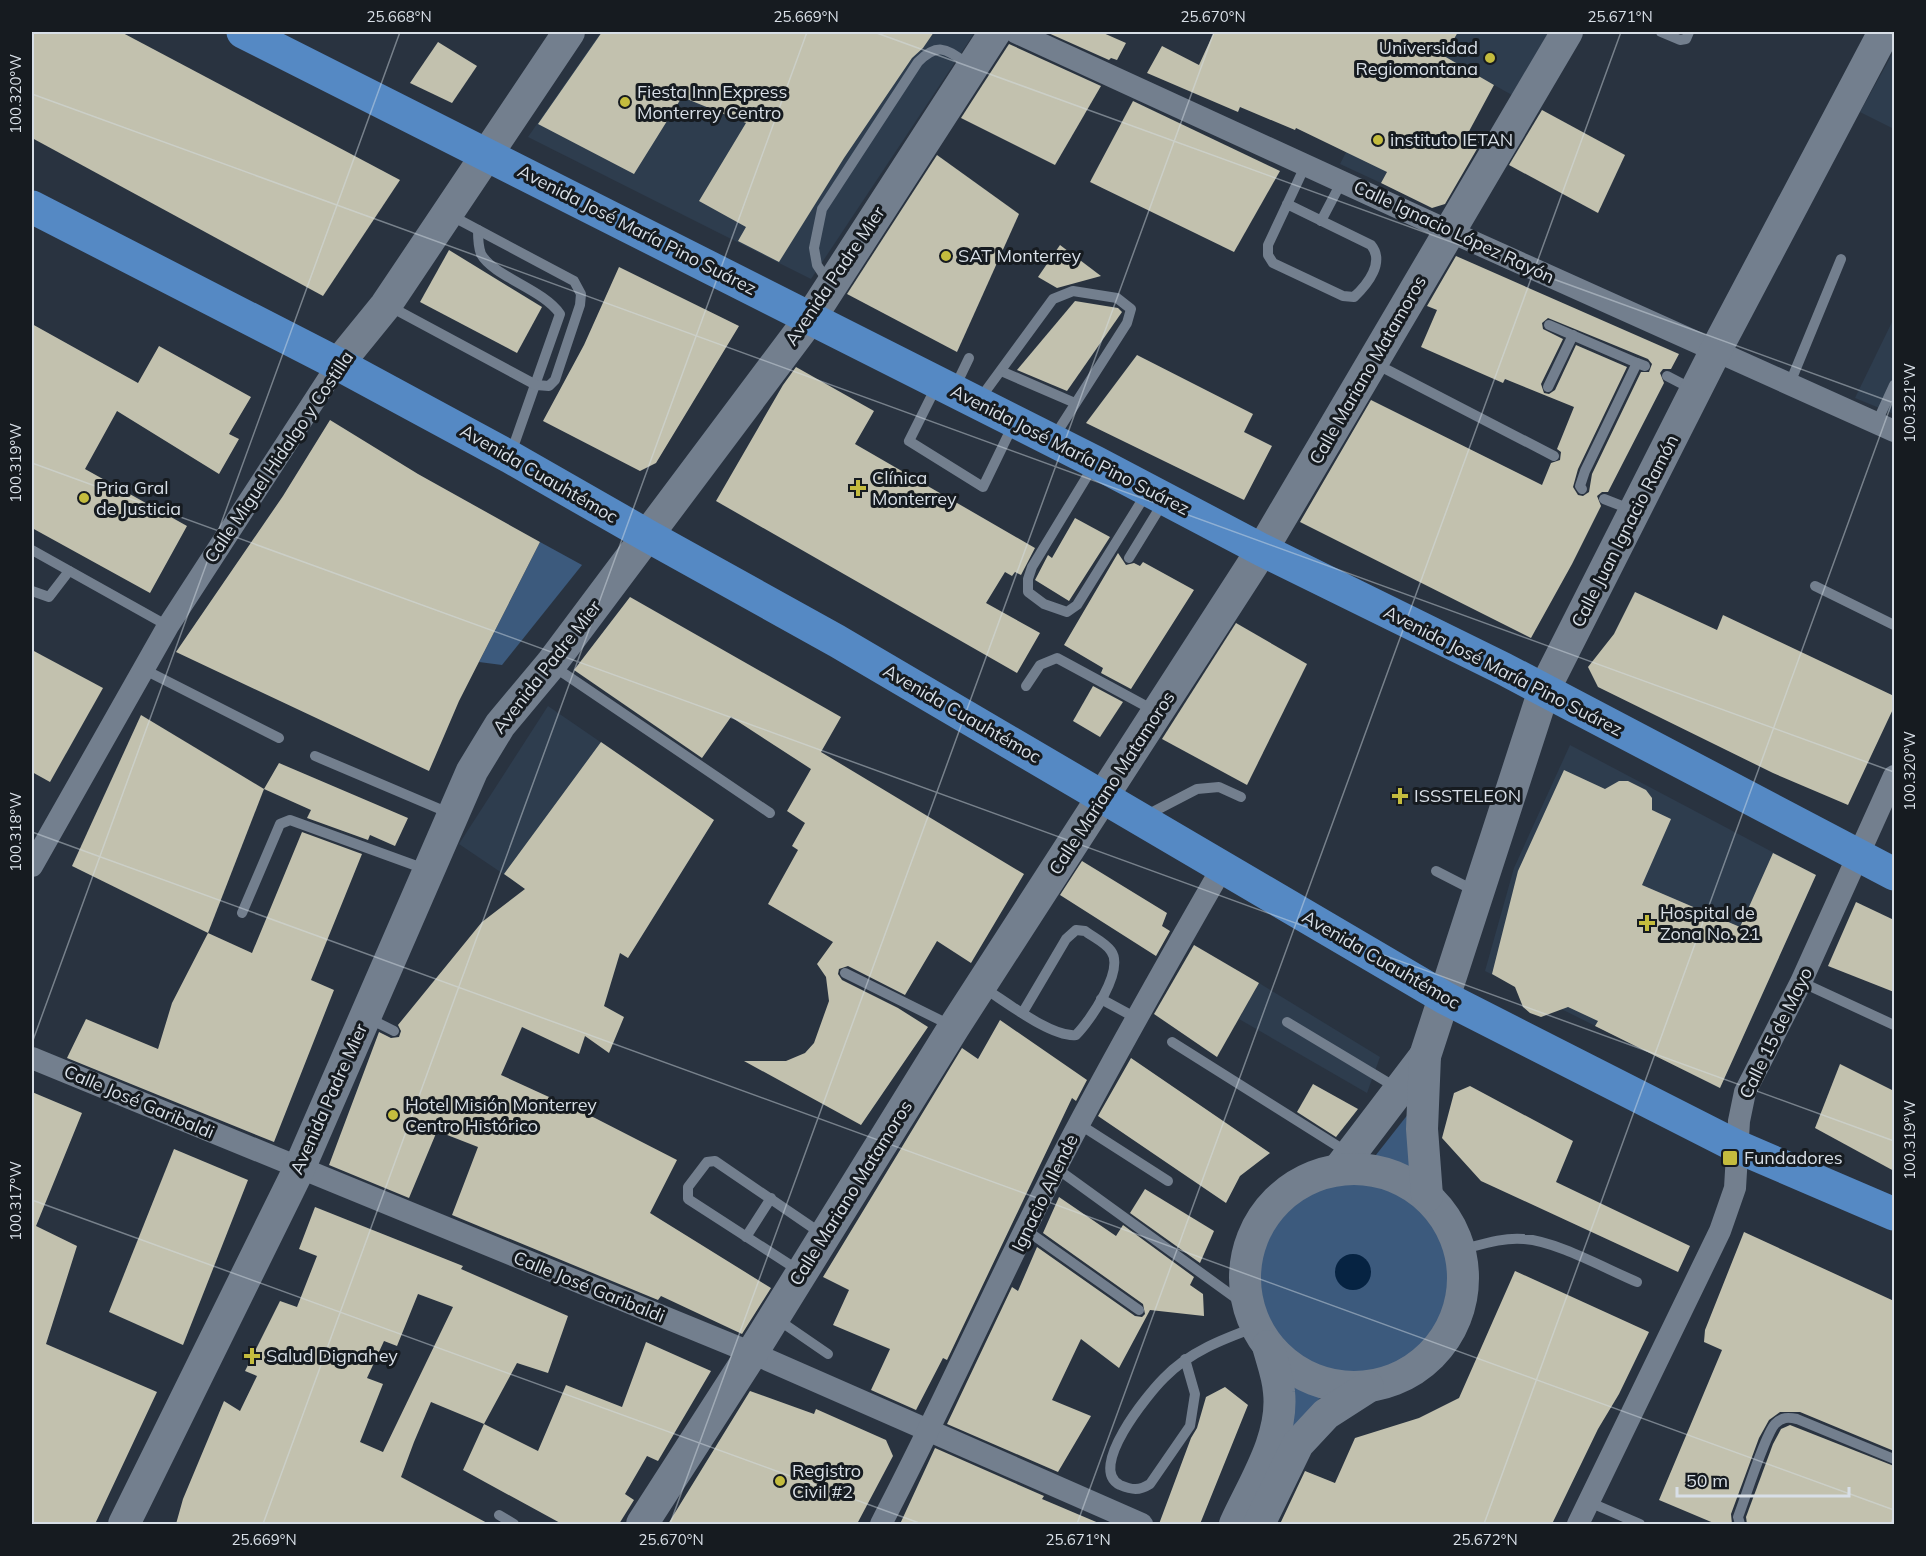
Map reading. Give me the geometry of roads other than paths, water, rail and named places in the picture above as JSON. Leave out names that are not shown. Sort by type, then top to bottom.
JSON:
[{"type":"highway","name":"Avenida José María Pino Suárez","points":[[243,32],[811,317],[1262,550],[1544,690],[1894,874]]},
{"type":"highway","name":"Avenida Cuauhtémoc","points":[[32,207],[338,364],[510,457],[837,641],[1445,998],[1738,1147],[1894,1214]]},
{"type":"street","name":"Calle Miguel Hidalgo y Costilla","points":[[32,866],[40,837],[145,670],[168,626],[338,364],[386,304],[448,215],[569,32]]},
{"type":"street","name":"Avenida Padre Mier","points":[[124,1524],[299,1169],[472,771],[500,725],[551,664],[811,317],[943,121],[995,32]]},
{"type":"street","name":"Calle Ignacio López Rayón","points":[[1015,32],[1449,231],[1886,427]]},
{"type":"street","name":"Calle Mariano Matamoros","points":[[642,1524],[775,1317],[954,1027],[1262,550],[1567,32]]},
{"type":"street","name":"Calle Juan Ignacio Ramón","points":[[1427,1196],[1422,1129],[1425,1056],[1544,690],[1716,351],[1884,32]]},
{"type":"street","name":"Calle 15 de Mayo","points":[[1578,1524],[1720,1231],[1735,1188],[1739,1122],[1745,1092],[1801,982],[1894,776]]},
{"type":"street","name":"Ignacio Allende","points":[[881,1524],[929,1433],[1056,1168],[1136,1018],[1222,868]]},
{"type":"street","name":"Calle Juan Ignacio Ramón","points":[[1345,1162],[1425,1056]]},
{"type":"street","name":"Calle José Garibaldi","points":[[32,1058],[752,1353],[929,1433],[1142,1524]]},
{"type":"street","points":[[1235,1524],[1271,1445],[1279,1418],[1279,1389],[1257,1326],[1245,1285],[1247,1258],[1256,1231],[1270,1208],[1290,1189],[1345,1162],[1401,1179],[1427,1196],[1447,1221],[1460,1250],[1463,1276],[1460,1303],[1451,1328],[1436,1350],[1417,1368],[1393,1380],[1368,1387],[1340,1387],[1313,1380],[1288,1366],[1257,1326]]},
{"type":"street","points":[[1259,1524],[1298,1444],[1326,1414],[1368,1387]]},
{"type":"lane","points":[[1661,32],[1680,40],[1686,39],[1689,32]]},
{"type":"lane","points":[[831,286],[817,265],[814,248],[822,209],[912,72],[930,49],[940,48],[973,67]]},
{"type":"lane","points":[[1287,204],[1371,245],[1377,252],[1377,263],[1362,290],[1354,297],[1343,296],[1273,263],[1268,255],[1268,245],[1287,204],[1306,164]]},
{"type":"lane","points":[[1321,221],[1342,181]]},
{"type":"lane","points":[[386,304],[536,385],[549,386],[555,380],[581,294],[574,281],[448,215]]},
{"type":"lane","points":[[478,230],[482,255],[491,264],[548,301],[560,314],[510,457]]},
{"type":"lane","points":[[1790,383],[1841,259]]},
{"type":"lane","points":[[1015,421],[983,487],[909,441],[957,392],[1001,371],[1053,299],[1073,291],[1116,298],[1131,309],[1127,323],[1052,440]]},
{"type":"lane","points":[[1549,325],[1641,364],[1585,471],[1580,486],[1582,489]]},
{"type":"lane","points":[[1548,387],[1573,335]]},
{"type":"lane","points":[[957,392],[969,358]]},
{"type":"lane","points":[[1373,362],[1554,456]]},
{"type":"lane","points":[[1001,371],[1076,403]]},
{"type":"lane","points":[[1667,376],[1696,391]]},
{"type":"lane","points":[[1886,427],[1894,385]]},
{"type":"lane","points":[[1095,462],[1032,567],[1028,579],[1028,592],[1050,607],[1067,612],[1077,605],[1157,494]]},
{"type":"lane","points":[[1573,465],[1585,471]]},
{"type":"lane","points":[[1129,558],[1157,494]]},
{"type":"lane","points":[[1604,499],[1635,511]]},
{"type":"lane","points":[[32,550],[168,626]]},
{"type":"lane","points":[[32,591],[49,597],[69,571]]},
{"type":"lane","points":[[1815,586],[1894,625]]},
{"type":"lane","points":[[1026,686],[1040,665],[1046,661],[1070,657],[1157,712]]},
{"type":"lane","points":[[551,664],[770,813]]},
{"type":"lane","points":[[145,670],[279,738]]},
{"type":"lane","points":[[315,756],[452,815]]},
{"type":"lane","points":[[1140,819],[1197,789],[1219,787],[1241,797]]},
{"type":"lane","points":[[242,913],[280,824],[290,820],[429,871]]},
{"type":"lane","points":[[1436,871],[1479,893]]},
{"type":"lane","points":[[981,986],[1023,1012],[1056,1032],[1068,1036],[1076,1035],[1101,999],[1116,969],[1111,950],[1085,931],[1076,930],[1066,939],[1023,1012]]},
{"type":"lane","points":[[845,972],[954,1027]]},
{"type":"lane","points":[[1801,982],[1894,1025]]},
{"type":"lane","points":[[1101,999],[1136,1018]]},
{"type":"lane","points":[[365,1017],[394,1031]]},
{"type":"lane","points":[[1287,1022],[1400,1090]]},
{"type":"lane","points":[[1172,1042],[1345,1162]]},
{"type":"lane","points":[[1079,1124],[1168,1181]]},
{"type":"lane","points":[[801,1272],[688,1199],[688,1188],[697,1173],[707,1162],[715,1161],[824,1235]]},
{"type":"lane","points":[[1056,1168],[1257,1326]]},
{"type":"lane","points":[[746,1237],[771,1198]]},
{"type":"lane","points":[[1026,1230],[1139,1310]]},
{"type":"lane","points":[[1460,1250],[1494,1241],[1525,1239],[1543,1242],[1637,1282]]},
{"type":"lane","points":[[775,1317],[828,1354]]},
{"type":"lane","points":[[1185,1359],[1195,1394],[1190,1426],[1159,1475],[1150,1484],[1141,1490],[1129,1489],[1113,1481],[1108,1474],[1109,1461],[1115,1445],[1163,1379],[1185,1359],[1221,1340],[1257,1326]]},
{"type":"lane","points":[[1740,1524],[1738,1517],[1774,1425],[1782,1419],[1797,1419],[1894,1459]]},
{"type":"lane","points":[[1589,1502],[1640,1524]]},
{"type":"lane","points":[[499,1515],[514,1524]]},
{"type":"place","name":"Universidad Regiomontana","points":[[1490,58]]},
{"type":"place","name":"Fiesta Inn Express Monterrey Centro","points":[[625,102]]},
{"type":"place","name":"instituto IETAN","points":[[1378,140]]},
{"type":"place","name":"SAT Monterrey","points":[[946,256]]},
{"type":"place","name":"Clínica Monterrey","points":[[858,488]]},
{"type":"place","name":"Pria Gral de Justicia","points":[[84,498]]},
{"type":"place","name":"ISSSTELEON","points":[[1400,796]]},
{"type":"place","name":"Hospital de Zona No. 21","points":[[1647,923]]},
{"type":"place","name":"Hotel Misión Monterrey Centro Histórico","points":[[393,1115]]},
{"type":"place","name":"Fundadores","points":[[1730,1158]]},
{"type":"place","name":"Salud Dignahey","points":[[252,1356]]},
{"type":"place","name":"Registro Civil #2","points":[[780,1481]]}]
